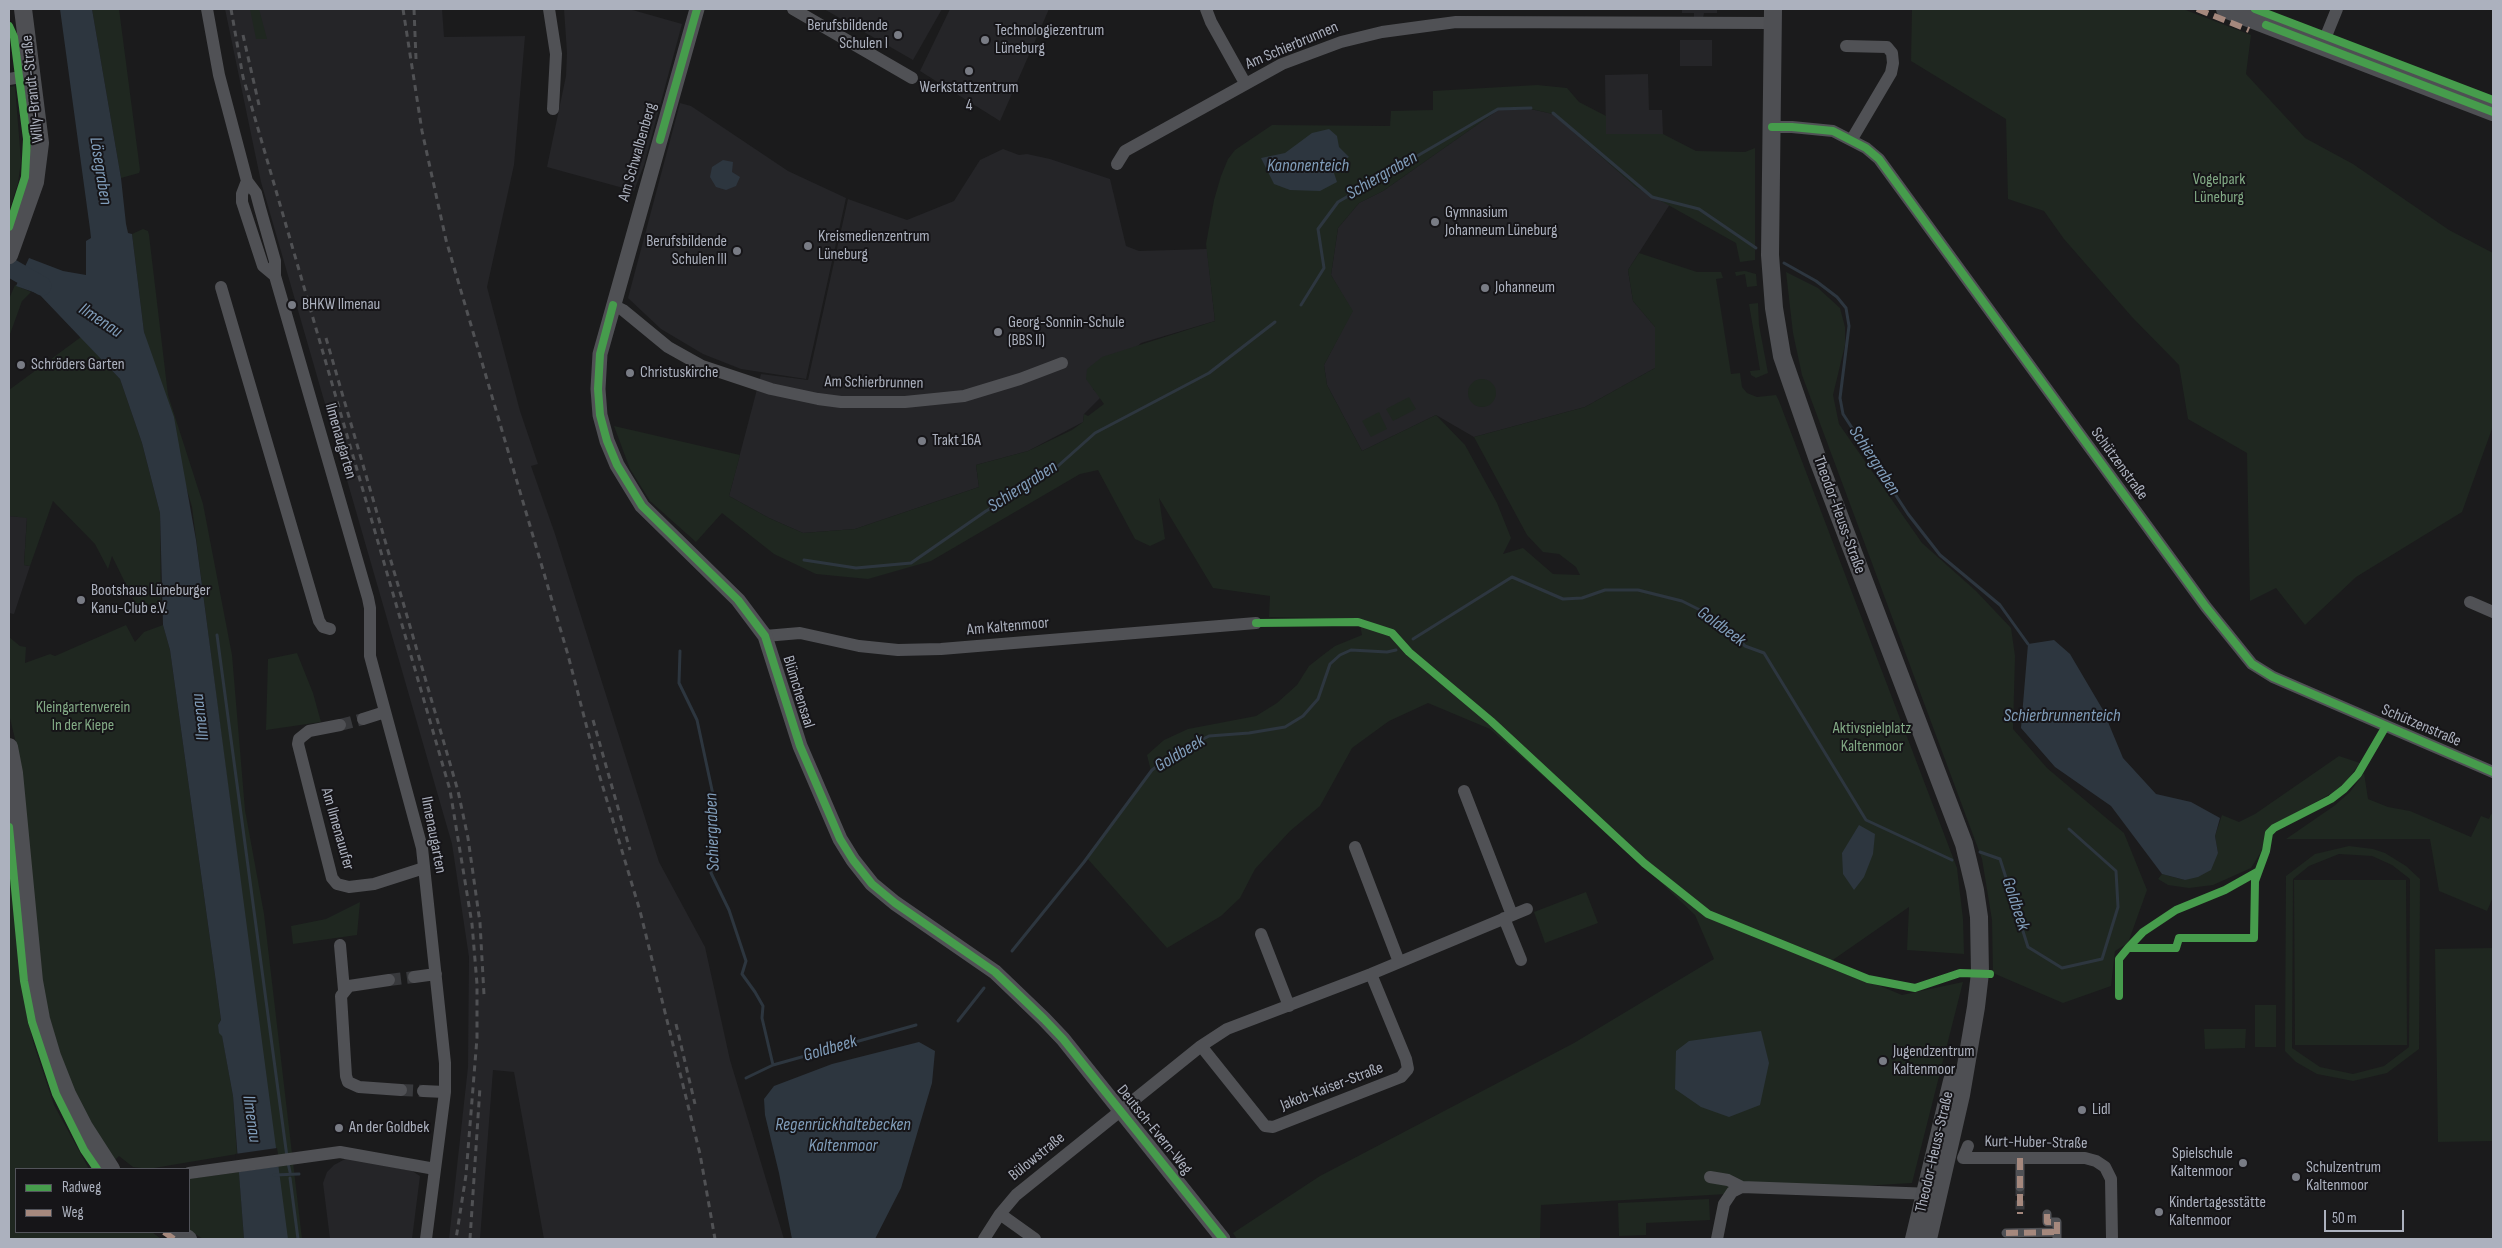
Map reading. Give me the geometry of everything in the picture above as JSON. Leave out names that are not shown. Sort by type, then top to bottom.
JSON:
[{"type":"main road","name":"Willy-Brandt-Straße","points":[[9,255],[30,200],[39,164],[40,143],[24,9]]},
{"type":"main road","points":[[2225,9],[2493,112]]},
{"type":"main road","name":"Theodor-Heuss-Straße","points":[[1773,16],[1771,261],[1774,308],[1782,356],[1909,703],[1964,844],[1975,890],[1979,917],[1980,974],[1976,1007],[1950,1091],[1932,1194],[1928,1239]]},
{"type":"main road","points":[[9,746],[14,773],[34,981],[41,1019],[52,1056],[67,1094],[84,1127],[110,1168]]},
{"type":"main road","name":"Theodor-Heuss-Straße","points":[[1914,1239],[1932,1194]]},
{"type":"street","name":"Ilmenaugarten","points":[[207,9],[218,75],[248,181],[242,194],[242,202],[263,266],[275,276],[368,598],[370,608],[370,656],[417,824],[424,868],[444,1046],[445,1092],[426,1239]]},
{"type":"street","points":[[549,9],[556,54],[553,108]]},
{"type":"street","name":"Am Schwalbenberg","points":[[613,305],[697,9]]},
{"type":"street","points":[[793,9],[912,78]]},
{"type":"street","points":[[1206,9],[1211,22],[1245,83]]},
{"type":"street","points":[[1487,9],[1488,22]]},
{"type":"street","points":[[2322,46],[2337,9]]},
{"type":"street","name":"Am Schierbrunnen","points":[[1117,164],[1125,151],[1245,83],[1296,58],[1355,38],[1419,25],[1773,16]]},
{"type":"street","points":[[1846,46],[1887,47],[1892,53],[1893,63],[1891,73],[1852,139]]},
{"type":"street","points":[[9,79],[33,75]]},
{"type":"street","name":"Schützenstraße","points":[[1772,127],[1832,131],[1852,139],[1879,159],[2206,607],[2252,664],[2272,678],[2493,772]]},
{"type":"street","points":[[221,287],[318,621],[323,627],[330,629]]},
{"type":"street","name":"Am Schierbrunnen","points":[[613,305],[623,310],[668,347],[702,366],[771,389],[826,400],[905,402],[964,396],[1020,379],[1062,363]]},
{"type":"street","name":"Blümchensaal","points":[[613,305],[600,354],[598,389],[600,415],[607,441],[621,474],[642,506],[738,600],[765,636],[800,746],[840,839],[852,860],[872,884],[895,903],[1009,983],[1063,1039]]},
{"type":"street","points":[[2470,602],[2493,612]]},
{"type":"street","name":"Am Kaltenmoor","points":[[765,636],[800,633],[859,646],[898,650],[941,649],[1256,622]]},
{"type":"street","points":[[363,719],[385,712]]},
{"type":"street","name":"Am Ilmenauufer","points":[[340,725],[308,730],[299,739],[298,744],[332,878],[337,884],[349,887],[374,884],[424,868]]},
{"type":"street","points":[[1464,791],[1521,960]]},
{"type":"street","points":[[1355,847],[1400,962]]},
{"type":"street","name":"Bülowstraße","points":[[984,1239],[1000,1214],[1016,1195],[1201,1046],[1227,1029],[1371,974],[1527,909]]},
{"type":"street","points":[[1261,934],[1289,1006]]},
{"type":"street","points":[[340,945],[344,990],[341,1003],[348,1082],[359,1087],[401,1090]]},
{"type":"street","points":[[414,977],[436,974]]},
{"type":"street","name":"Jakob-Kaiser-Straße","points":[[1201,1046],[1264,1126],[1273,1128],[1401,1077],[1408,1069],[1406,1059],[1371,974]]},
{"type":"street","points":[[344,990],[359,983],[389,980]]},
{"type":"street","name":"Deutsch-Evern-Weg","points":[[1063,1039],[1223,1239]]},
{"type":"street","points":[[422,1091],[445,1092]]},
{"type":"street","name":"Kurt-Huber-Straße","points":[[1968,1146],[1964,1158],[2085,1158],[2096,1161],[2105,1167],[2111,1179],[2112,1239]]},
{"type":"street","points":[[190,1172],[345,1152],[435,1169]]},
{"type":"street","points":[[2020,1158],[2020,1187]]},
{"type":"street","points":[[1710,1177],[1728,1180],[1742,1187],[1932,1194]]},
{"type":"street","points":[[1717,1237],[1724,1204],[1732,1192],[1742,1187]]},
{"type":"street","points":[[1000,1214],[1035,1239]]},
{"type":"street","points":[[2006,1232],[2057,1236],[2057,1222],[2047,1222],[2047,1214]]},
{"type":"shaded area","points":[[225,9],[442,9],[444,37],[525,36],[514,165],[487,287],[520,411],[538,464],[531,466],[555,534],[659,862],[705,947],[730,1060],[784,1239],[544,1239],[514,1072],[493,1070],[480,1239],[449,1239],[468,1067],[469,957],[452,844],[261,182]]},
{"type":"shaded area","points":[[564,9],[629,9],[682,24],[644,165],[634,191],[547,167],[566,76],[567,53]]},
{"type":"shaded area","name":"Berufsbildende Schulen I","points":[[824,9],[942,9],[913,60]]},
{"type":"shaded area","name":"Technologiezentrum Lüneburg","points":[[950,9],[1049,9],[1000,121],[920,71]]},
{"type":"shaded area","points":[[1682,9],[1717,9],[1717,13],[1704,13],[1703,18],[1694,18],[1694,13],[1682,13]]},
{"type":"shaded area","points":[[1680,40],[1712,40],[1712,66],[1680,66]]},
{"type":"shaded area","points":[[1648,74],[1649,110],[1662,110],[1663,134],[1606,134],[1605,75]]},
{"type":"shaded area","name":"Berufsbildende Schulen III","points":[[680,103],[691,106],[788,171],[846,198],[806,379],[741,369],[703,354],[661,329],[628,298]]},
{"type":"shaded area","name":"Johanneum","points":[[1531,109],[1553,114],[1636,187],[1670,204],[1628,270],[1633,301],[1655,327],[1655,368],[1585,407],[1474,437],[1436,415],[1362,451],[1327,385],[1324,365],[1352,311],[1331,275],[1338,228],[1359,203],[1383,191],[1498,110]]},
{"type":"shaded area","name":"Georg-Sonnin-Schule (BBS II)","points":[[1003,149],[1019,155],[1027,154],[1050,159],[1110,179],[1126,246],[1139,251],[1207,249],[1215,321],[1141,343],[1093,389],[1101,397],[1084,414],[1083,422],[1028,451],[976,465],[979,487],[855,529],[803,533],[769,518],[729,496],[761,374],[808,380],[848,199],[907,220],[954,201],[980,160]]},
{"type":"shaded area","points":[[9,516],[27,517],[24,565],[30,566],[14,614],[9,613]]},
{"type":"shaded area","points":[[347,1158],[412,1171],[420,1176],[412,1239],[330,1239],[323,1183],[327,1172],[334,1165]]},
{"type":"green space","points":[[92,9],[119,9],[140,170],[139,173],[121,178]]},
{"type":"green space","points":[[250,9],[259,9],[267,39],[256,39]]},
{"type":"green space","name":"Vogelpark Lüneburg","points":[[1912,9],[2183,9],[2251,35],[2246,74],[2305,138],[2353,164],[2449,230],[2493,253],[2493,426],[2462,512],[2356,577],[2305,625],[2276,588],[2250,601],[2247,453],[2188,419],[2179,365],[2132,317],[2064,239],[2044,211],[2008,199],[2006,119],[1911,61]]},
{"type":"green space","name":"Aktivspielplatz Kaltenmoor","points":[[1537,85],[1567,88],[1579,102],[1606,116],[1606,134],[1663,134],[1696,151],[1745,152],[1755,148],[1755,260],[1740,262],[1736,243],[1636,187],[1553,114],[1531,109],[1498,110],[1383,191],[1359,203],[1338,228],[1331,275],[1353,311],[1324,365],[1327,385],[1362,451],[1436,415],[1465,445],[1497,503],[1511,538],[1503,554],[1523,548],[1553,574],[1580,575],[1576,567],[1559,554],[1543,552],[1527,535],[1474,437],[1585,407],[1655,368],[1655,327],[1633,301],[1628,270],[1639,253],[1697,272],[1721,272],[1723,278],[1716,279],[1731,374],[1740,373],[1742,387],[1747,393],[1757,397],[1776,395],[1779,401],[1957,868],[1963,919],[1964,954],[1907,950],[1909,907],[1827,964],[1902,995],[1963,982],[1912,1183],[1541,1205],[1540,1239],[1237,1239],[1233,1233],[1320,1176],[1574,1043],[1714,959],[1695,915],[1632,855],[1490,729],[1428,703],[1389,721],[1352,748],[1320,806],[1290,831],[1255,869],[1240,898],[1221,916],[1167,948],[1086,857],[1151,771],[1147,755],[1164,740],[1188,729],[1256,716],[1277,703],[1297,685],[1309,666],[1335,646],[1362,635],[1359,619],[1269,617],[1270,596],[1213,588],[1159,498],[1165,539],[1150,546],[1135,539],[1098,470],[1080,474],[931,561],[868,579],[816,574],[774,554],[722,513],[696,542],[650,501],[630,469],[614,426],[740,455],[729,496],[769,518],[803,533],[855,529],[979,487],[976,465],[1028,451],[1049,441],[1072,430],[1083,422],[1084,414],[1088,416],[1104,404],[1086,379],[1087,369],[1102,357],[1215,321],[1206,244],[1214,200],[1221,176],[1228,159],[1235,150],[1272,125],[1390,126],[1391,111],[1433,110],[1433,91]]},
{"type":"green space","points":[[15,86],[21,161],[18,183],[9,211],[9,87]]},
{"type":"green space","points":[[143,229],[148,231],[149,235],[168,395],[203,504],[232,655],[245,810],[264,914],[302,1239],[286,1239],[192,507],[153,374],[144,332],[132,234]]},
{"type":"green space","points":[[1745,271],[1756,274],[1757,286],[1747,287],[1745,274],[1736,276],[1735,272]]},
{"type":"green space","points":[[1786,272],[1818,288],[1840,308],[1845,327],[1845,345],[1833,395],[1839,424],[1922,543],[1976,591],[2011,628],[2015,656],[2013,729],[2047,768],[2124,833],[2147,890],[2128,943],[2115,951],[2111,986],[2063,1003],[1993,973],[1992,920],[1982,859],[1802,375],[1793,333]]},
{"type":"green space","points":[[15,285],[31,292],[22,301],[9,337],[9,299]]},
{"type":"green space","points":[[1758,303],[1759,325],[1768,373],[1756,378],[1751,375],[1750,371],[1760,370],[1749,304]]},
{"type":"green space","points":[[81,337],[120,379],[142,443],[160,513],[161,606],[142,611],[138,609],[112,556],[108,569],[95,544],[53,501],[30,566],[24,565],[27,518],[9,516],[9,390]]},
{"type":"green space","points":[[1482,379],[1492,383],[1496,393],[1492,403],[1482,407],[1472,403],[1468,393],[1472,383]]},
{"type":"green space","points":[[1409,397],[1416,409],[1393,421],[1386,409]]},
{"type":"green space","points":[[1379,412],[1387,429],[1371,437],[1362,421]]},
{"type":"green space","name":"Kleingartenverein In der Kiepe","points":[[126,625],[135,642],[144,632],[163,625],[170,650],[221,1020],[218,1025],[222,1035],[233,1096],[237,1154],[154,1168],[133,1167],[119,1156],[115,1160],[89,1122],[63,1067],[43,993],[20,760],[9,714],[9,637],[20,646],[26,647],[25,663],[50,654],[55,656]]},
{"type":"green space","points":[[297,653],[313,693],[321,722],[266,730],[268,659]]},
{"type":"green space","points":[[2339,756],[2360,763],[2346,782],[2332,793],[2272,826],[2267,832],[2261,852],[2251,868],[2213,885],[2189,888],[2168,885],[2158,879],[2162,874],[2185,880],[2218,853],[2215,836],[2222,815],[2239,822],[2255,814]]},
{"type":"green space","points":[[2364,773],[2368,799],[2388,807],[2410,811],[2471,837],[2481,816],[2489,819],[2491,814],[2493,815],[2493,897],[2487,911],[2439,891],[2430,839],[2286,839],[2334,806],[2350,792]]},
{"type":"green space","points":[[2349,846],[2373,849],[2385,853],[2406,866],[2420,879],[2419,1049],[2387,1073],[2353,1081],[2317,1074],[2296,1062],[2285,1051],[2286,876],[2315,854]],"holes":[[[2339,854],[2372,856],[2392,865],[2410,879],[2409,1047],[2384,1066],[2353,1074],[2320,1067],[2292,1048],[2293,879],[2309,866]]]},
{"type":"green space","points":[[9,857],[21,980],[33,1042],[54,1105],[88,1168],[15,1168],[15,1233],[153,1233],[161,1239],[9,1239]]},
{"type":"green space","points":[[2294,880],[2406,880],[2407,1045],[2295,1045]]},
{"type":"green space","points":[[1586,892],[1598,923],[1545,943],[1534,912]]},
{"type":"green space","points":[[360,902],[357,935],[293,944],[291,926],[326,919]]},
{"type":"green space","points":[[2493,948],[2493,1141],[2438,1142],[2435,949]]},
{"type":"green space","points":[[2255,1005],[2276,1005],[2276,1047],[2255,1047]]},
{"type":"green space","points":[[2204,1029],[2246,1029],[2245,1048],[2205,1049]]},
{"type":"green space","points":[[239,1172],[244,1239],[203,1239],[190,1231],[190,1179]]},
{"type":"green space","points":[[1709,1199],[1710,1220],[1646,1223],[1646,1235],[1619,1236],[1618,1203]]},
{"type":"water","name":"Lösegraben","points":[[60,9],[92,9],[121,178],[126,224],[128,233],[132,234],[144,332],[174,417],[196,540],[288,1239],[244,1239],[233,1096],[222,1036],[219,1033],[218,1025],[221,1020],[215,975],[170,650],[163,625],[160,513],[142,443],[120,379],[39,294],[16,286],[29,258],[63,271],[86,275],[86,241],[91,238]]},
{"type":"water","name":"Kanonenteich","points":[[1329,129],[1337,136],[1339,147],[1349,157],[1332,167],[1337,182],[1320,191],[1290,190],[1274,184],[1261,158],[1285,153],[1312,133]]},
{"type":"water","points":[[723,160],[733,162],[732,172],[740,177],[736,186],[726,190],[716,187],[710,177],[712,167]]},
{"type":"water","name":"Schierbrunnenteich","points":[[2054,640],[2070,654],[2103,710],[2123,758],[2156,794],[2191,802],[2220,818],[2215,836],[2218,853],[2211,870],[2198,877],[2185,880],[2162,874],[2111,806],[2055,767],[2021,728],[2028,644]]},
{"type":"water","points":[[1859,825],[1875,834],[1873,854],[1864,877],[1854,890],[1843,874],[1842,853]]},
{"type":"water","points":[[1761,1031],[1769,1063],[1760,1105],[1729,1117],[1701,1107],[1675,1089],[1676,1051],[1689,1041]]},
{"type":"water","name":"Regenrückhaltebecken Kaltenmoor","points":[[919,1042],[935,1051],[932,1083],[901,1188],[875,1239],[792,1239],[765,1115],[764,1099],[774,1086],[832,1064]]},
{"type":"pier","points":[[277,1148],[280,1166],[236,1172],[235,1154]]},
{"type":"waterway","name":"Schiergraben","points":[[1301,305],[1324,268],[1318,229],[1338,202],[1498,109],[1531,108]]},
{"type":"waterway","name":"Schiergraben","points":[[1553,113],[1652,197],[1699,209],[1756,248]]},
{"type":"waterway","name":"Schiergraben","points":[[1784,263],[1816,281],[1837,297],[1846,308],[1849,326],[1840,398],[1843,414],[1908,514],[1940,555],[2000,605],[2028,644]]},
{"type":"waterway","name":"Ilmenau","points":[[9,267],[42,286]]},
{"type":"waterway","name":"Schiergraben","points":[[804,560],[856,568],[911,563],[986,511],[1049,474],[1095,433],[1209,373],[1275,322]]},
{"type":"waterway","name":"Goldbeek","points":[[1413,639],[1512,577],[1563,599],[1582,598],[1605,590],[1638,590],[1682,601],[1708,614],[1731,630],[1745,646],[1764,653],[1866,820],[1952,860]]},
{"type":"waterway","points":[[217,635],[287,1157]]},
{"type":"waterway","name":"Goldbeek","points":[[1012,951],[1084,862],[1152,770],[1169,757],[1209,736],[1249,733],[1285,727],[1303,716],[1318,699],[1330,664],[1340,655],[1351,650],[1387,652],[1396,650]]},
{"type":"waterway","name":"Schiergraben","points":[[680,651],[679,683],[697,720],[715,804],[711,873],[729,910],[746,961],[742,974],[763,1006],[762,1018],[773,1065]]},
{"type":"waterway","name":"Goldbeek","points":[[1980,852],[2000,859],[2028,947],[2062,968],[2102,959],[2118,907],[2116,871],[2069,829]]},
{"type":"waterway","name":"Goldbeek","points":[[958,1021],[984,988]]},
{"type":"waterway","name":"Goldbeek","points":[[746,1078],[773,1065],[916,1025]]},
{"type":"waterway","points":[[288,1163],[290,1172]]},
{"type":"waterway","name":"Goldbeek","points":[[274,1175],[299,1174]]},
{"type":"waterway","points":[[290,1178],[298,1239]]},
{"type":"tunnel","points":[[340,725],[363,719]]},
{"type":"tunnel","points":[[389,980],[414,977]]},
{"type":"tunnel","points":[[401,1090],[423,1091]]},
{"type":"tunnel","points":[[2020,1187],[2020,1214]]},
{"type":"railway","points":[[231,9],[243,77],[450,790],[472,924],[477,984],[477,1038],[466,1175],[456,1239]]},
{"type":"railway","points":[[403,9],[422,131],[446,240],[568,655],[599,774],[640,911],[700,1154],[715,1239]]},
{"type":"railway","points":[[414,9],[416,59]]},
{"type":"railway","points":[[243,35],[259,105]]},
{"type":"railway","points":[[326,338],[458,791],[468,838],[480,923],[484,995]]},
{"type":"railway","points":[[593,720],[630,850]]},
{"type":"railway","points":[[676,1024],[695,1104]]},
{"type":"railway","points":[[470,1239],[480,1087]]},
{"type":"marked path","points":[[2197,9],[2249,30]]},
{"type":"marked path","points":[[2020,1158],[2020,1214]]},
{"type":"marked path","points":[[2047,1214],[2047,1222],[2057,1222],[2057,1239]]},
{"type":"marked path","points":[[2006,1233],[2057,1232]]},
{"type":"marked path","points":[[165,1233],[174,1239]]},
{"type":"cycle path","points":[[660,140],[697,9]]},
{"type":"cycle path","points":[[2255,9],[2493,100]]},
{"type":"cycle path","points":[[2266,25],[2493,112]]},
{"type":"cycle path","points":[[9,26],[14,37],[27,139],[25,177],[9,227]]},
{"type":"cycle path","points":[[1772,127],[1833,131],[1866,148],[1879,159],[2206,607],[2252,664],[2273,677],[2493,772]]},
{"type":"cycle path","points":[[613,305],[600,354],[598,389],[600,415],[607,441],[617,465],[642,506],[738,600],[765,636],[800,746],[840,839],[853,860],[872,884],[895,903],[995,972],[1044,1019],[1063,1039],[1223,1239]]},
{"type":"cycle path","points":[[1256,623],[1358,622],[1392,633],[1409,652],[1491,721],[1644,863],[1708,914],[1868,979],[1915,988],[1960,973],[1990,974]]},
{"type":"cycle path","points":[[2119,996],[2119,959],[2128,948],[2176,948],[2179,938],[2254,938],[2255,881],[2266,851],[2269,833],[2274,828],[2331,799],[2344,789],[2358,774],[2386,726]]},
{"type":"cycle path","points":[[9,827],[24,981],[32,1022],[56,1094],[84,1150],[96,1168]]},
{"type":"cycle path","points":[[2128,948],[2143,932],[2176,910],[2225,890],[2257,872]]},
{"type":"place","name":"Berufsbildende Schulen I","points":[[898,35]]},
{"type":"place","name":"Technologiezentrum Lüneburg","points":[[985,40]]},
{"type":"place","name":"Werkstattzentrum 4","points":[[969,71]]},
{"type":"place","name":"Gymnasium Johanneum Lüneburg","points":[[1435,222]]},
{"type":"place","name":"Kreismedienzentrum Lüneburg","points":[[808,246]]},
{"type":"place","name":"Berufsbildende Schulen III","points":[[737,251]]},
{"type":"place","name":"Johanneum","points":[[1485,288]]},
{"type":"place","name":"BHKW Ilmenau","points":[[292,305]]},
{"type":"place","name":"Georg-Sonnin-Schule (BBS II)","points":[[998,332]]},
{"type":"place","name":"Schröders Garten","points":[[21,365]]},
{"type":"place","name":"Christuskirche","points":[[630,373]]},
{"type":"place","name":"Trakt 16A","points":[[922,441]]},
{"type":"place","name":"Bootshaus Lüneburger Kanu-Club e.V.","points":[[81,600]]},
{"type":"place","name":"Jugendzentrum Kaltenmoor","points":[[1883,1061]]},
{"type":"place","name":"Lidl","points":[[2082,1110]]},
{"type":"place","name":"An der Goldbek","points":[[339,1128]]},
{"type":"place","name":"Spielschule Kaltenmoor","points":[[2243,1163]]},
{"type":"place","name":"Schulzentrum Kaltenmoor","points":[[2296,1177]]},
{"type":"place","name":"Kindertagesstätte Kaltenmoor","points":[[2159,1212]]}]
